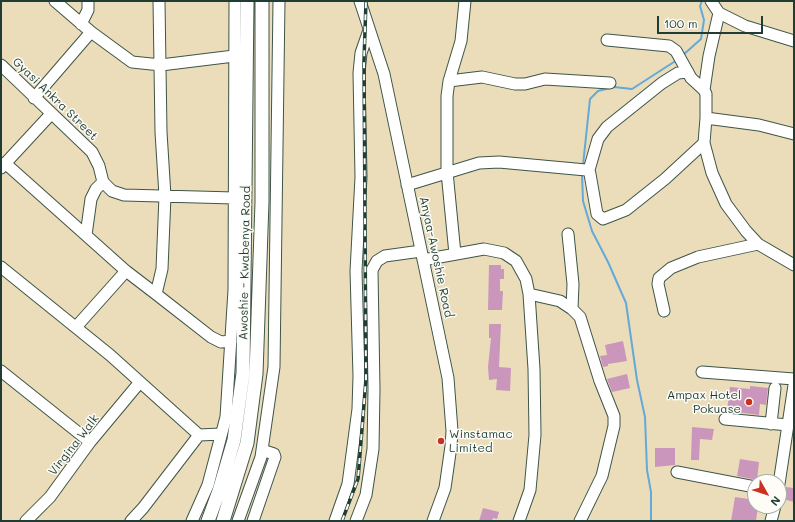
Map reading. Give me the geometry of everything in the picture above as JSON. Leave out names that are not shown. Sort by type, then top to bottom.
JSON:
[{"type":"main road","name":"Awoshie - Kwabenya Road","points":[[208,521],[229,462],[240,406],[244,351],[240,199],[247,1]]},
{"type":"main road","name":"Awoshie - Kwabenya Road","points":[[223,521],[241,465],[253,408],[256,374],[262,202],[262,1]]},
{"type":"main road","points":[[240,199],[251,206],[258,206],[262,202]]},
{"type":"street","points":[[55,1],[91,32],[132,62],[161,65],[234,56]]},
{"type":"street","points":[[81,24],[88,10],[88,1]]},
{"type":"street","points":[[156,294],[162,269],[165,196],[160,132],[161,65],[159,1]]},
{"type":"street","points":[[192,521],[208,485],[226,417],[240,199],[234,56],[235,1]]},
{"type":"street","points":[[238,521],[262,450],[274,367],[279,1]]},
{"type":"street","name":"Anyaa-Awoshie Road","points":[[360,1],[384,74],[448,378],[452,432],[444,488],[433,521]]},
{"type":"street","points":[[455,254],[447,172],[449,81],[460,48],[465,1]]},
{"type":"street","points":[[711,1],[719,13],[745,26],[794,41]]},
{"type":"street","points":[[704,90],[709,56],[719,13]]},
{"type":"street","points":[[335,521],[348,484],[353,457],[358,409],[359,376],[356,271],[361,177],[358,73],[360,53],[369,30]]},
{"type":"street","points":[[34,98],[91,32]]},
{"type":"street","points":[[607,40],[669,46],[676,51],[683,64],[706,94],[704,143],[712,172],[726,204],[746,231],[758,244],[794,266]]},
{"type":"street","points":[[683,64],[678,73],[662,82],[606,127],[598,139],[584,170],[597,214],[603,219],[626,210],[665,179],[704,143]]},
{"type":"street","name":"Gyasi Ankra Street","points":[[1,65],[92,152],[99,166],[103,182]]},
{"type":"street","points":[[449,81],[482,77],[515,84],[525,84],[545,79],[610,83]]},
{"type":"street","points":[[51,114],[3,165],[126,271],[211,337],[220,342],[231,341]]},
{"type":"street","points":[[706,118],[758,125],[794,134]]},
{"type":"street","points":[[407,185],[480,163],[494,162],[584,170]]},
{"type":"street","points":[[86,235],[90,199],[96,189],[103,182],[112,191],[124,195],[240,199]]},
{"type":"street","points":[[568,234],[573,284],[572,308]]},
{"type":"street","points":[[664,311],[658,284],[659,278],[671,268],[698,257],[758,244]]},
{"type":"street","points":[[356,521],[366,495],[373,449],[374,396],[372,270],[377,261],[386,256],[455,254],[484,249],[504,253],[516,261],[524,272],[529,294],[534,369],[535,435],[530,490],[519,521]]},
{"type":"street","points":[[1,267],[110,355],[199,434],[221,434]]},
{"type":"street","points":[[76,327],[126,271]]},
{"type":"street","points":[[529,294],[560,301],[572,308],[583,324],[600,381],[614,416],[614,426],[602,476],[580,521]]},
{"type":"street","points":[[1,371],[90,442]]},
{"type":"street","points":[[702,372],[794,379]]},
{"type":"street","name":"Virgina Walk","points":[[26,521],[50,497],[90,442],[140,382]]},
{"type":"street","points":[[781,474],[794,385]]},
{"type":"street","points":[[772,424],[775,388]]},
{"type":"street","points":[[725,419],[788,425]]},
{"type":"street","points":[[131,521],[143,508],[199,434]]},
{"type":"street","points":[[253,521],[271,474],[275,457],[274,454],[262,450]]},
{"type":"street","points":[[677,472],[747,485]]},
{"type":"building","points":[[489,265],[501,265],[501,269],[504,269],[504,279],[500,279],[500,291],[503,291],[502,310],[488,310]]},
{"type":"building","points":[[489,324],[501,324],[499,367],[511,368],[510,391],[496,390],[497,379],[489,380],[488,367],[491,338],[489,338]]},
{"type":"building","points":[[623,341],[627,361],[608,364],[608,366],[603,367],[600,356],[607,355],[605,345]]},
{"type":"building","points":[[627,374],[630,388],[612,392],[607,379]]},
{"type":"building","points":[[750,386],[768,388],[766,405],[760,404],[759,415],[727,411],[730,387],[750,389]]},
{"type":"building","points":[[692,427],[714,429],[712,440],[700,439],[699,460],[691,460]]},
{"type":"building","points":[[655,448],[675,448],[675,465],[655,467]]},
{"type":"building","points":[[740,459],[759,462],[758,474],[747,474],[747,478],[737,476]]},
{"type":"building","points":[[787,487],[794,488],[794,502],[787,500]]},
{"type":"building","points":[[735,497],[747,499],[747,514],[757,514],[756,521],[731,521]]},
{"type":"building","points":[[483,508],[499,512],[497,519],[493,518],[492,521],[479,521]]},
{"type":"waterway","points":[[683,55],[701,39],[704,20],[700,6],[702,1]]},
{"type":"waterway","points":[[583,165],[590,99],[598,91],[614,87],[632,89],[677,60]]},
{"type":"waterway","points":[[582,174],[583,201],[592,231],[608,262],[626,303],[637,380],[645,417],[647,470],[651,492],[651,521]]},
{"type":"railway","points":[[342,521],[358,479],[366,379],[364,61],[366,1]]},
{"type":"place","name":"Ampax Hotel Pokuase","points":[[749,402]]},
{"type":"place","name":"Winstamac Limited","points":[[441,441]]}]
